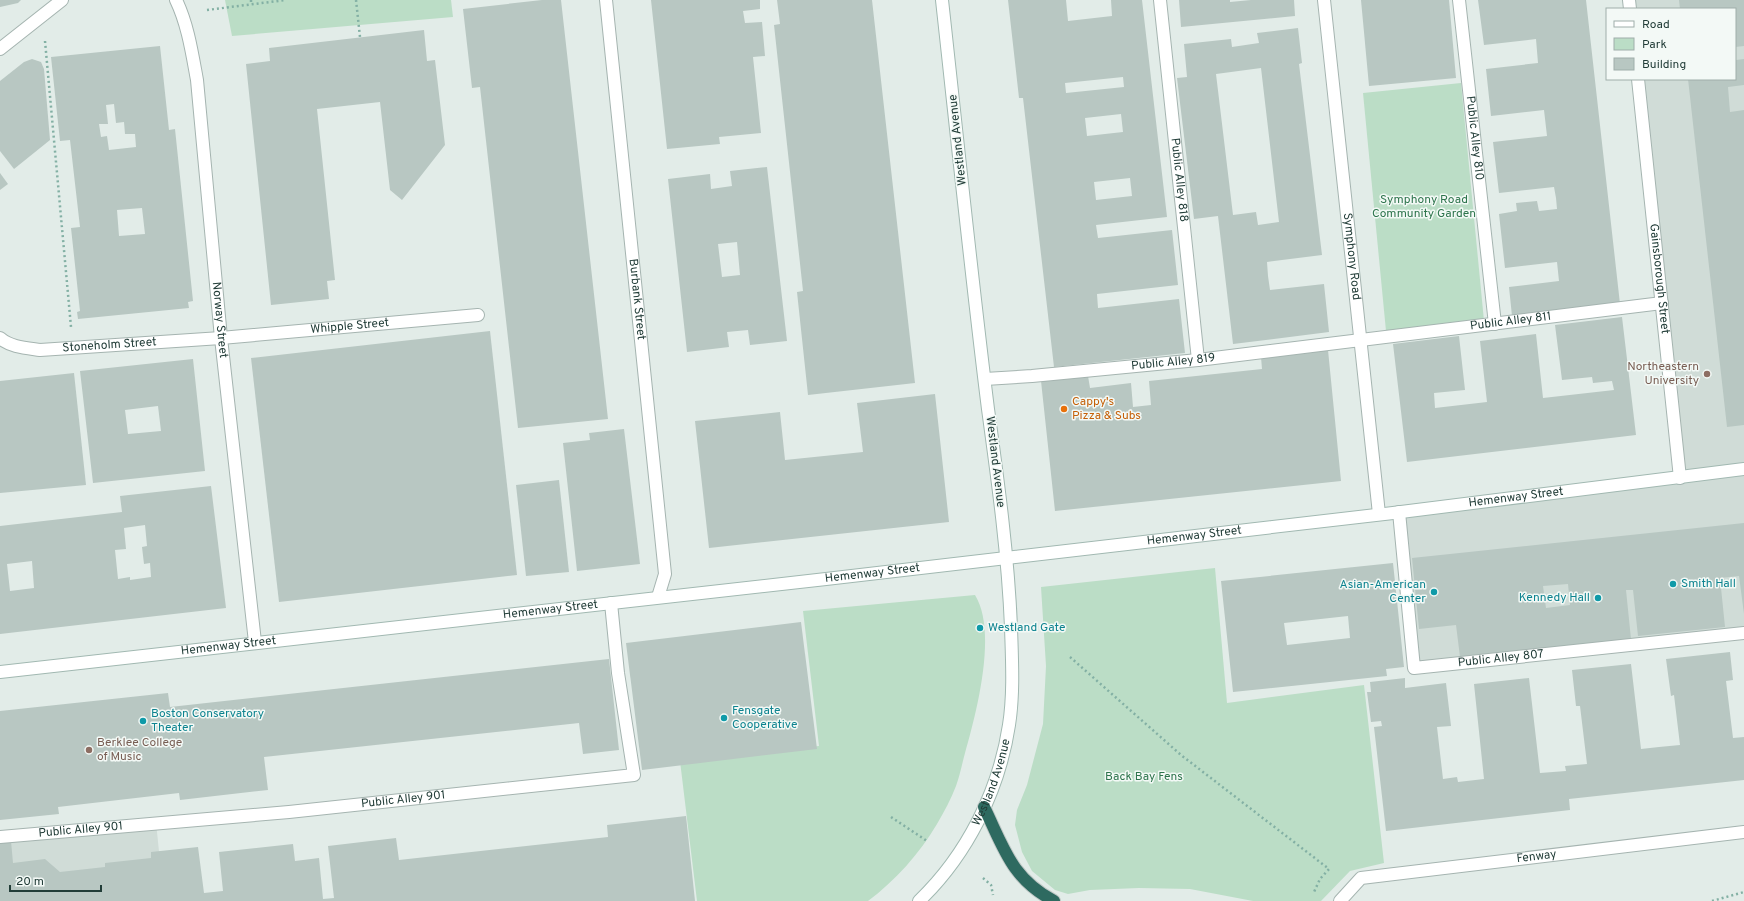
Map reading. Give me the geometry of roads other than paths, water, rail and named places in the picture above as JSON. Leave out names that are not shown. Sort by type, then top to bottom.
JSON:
[{"type":"highway","points":[[984,807],[1011,862],[1020,875],[1039,892],[1054,901]]},
{"type":"street","points":[[0,49],[62,0]]},
{"type":"street","name":"Norway Street","points":[[176,0],[181,10],[191,47],[197,80],[221,338],[255,642]]},
{"type":"street","name":"Burbank Street","points":[[606,0],[664,574],[658,598]]},
{"type":"street","name":"Westland Avenue","points":[[919,901],[936,884],[955,860],[972,833],[984,807],[1001,761],[1011,709],[1012,666],[1007,557],[985,379],[942,0]]},
{"type":"street","name":"Public Alley 818","points":[[1160,0],[1198,360]]},
{"type":"street","name":"Symphony Road","points":[[1324,0],[1379,514]]},
{"type":"street","name":"Public Alley 810","points":[[1459,0],[1495,324]]},
{"type":"street","name":"Gainsborough Street","points":[[1638,80],[1680,478]]},
{"type":"street","name":"Public Alley 811","points":[[1360,340],[1662,303]]},
{"type":"street","name":"Whipple Street","points":[[221,338],[478,315]]},
{"type":"street","name":"Stoneholm Street","points":[[0,338],[5,343],[23,348],[40,350],[221,338]]},
{"type":"street","name":"Public Alley 819","points":[[985,379],[1198,360],[1360,340]]},
{"type":"street","name":"Hemenway Street","points":[[0,672],[255,642],[658,598],[1399,512],[1744,469]]},
{"type":"street","name":"Public Alley 807","points":[[1399,512],[1414,668],[1744,633]]},
{"type":"street","name":"Public Alley 901","points":[[0,837],[26,836],[289,812],[634,775],[618,673],[611,603]]},
{"type":"street","name":"Fenway","points":[[1340,901],[1361,878],[1744,832]]},
{"type":"place","name":"Northeastern University","points":[[1707,374]]},
{"type":"place","name":"Cappy's Pizza & Subs","points":[[1064,409]]},
{"type":"place","name":"Smith Hall","points":[[1673,584]]},
{"type":"place","name":"Asian-American Center","points":[[1434,592]]},
{"type":"place","name":"Kennedy Hall","points":[[1598,598]]},
{"type":"place","name":"Westland Gate","points":[[980,628]]},
{"type":"place","name":"Fensgate Cooperative","points":[[724,718]]},
{"type":"place","name":"Boston Conservatory Theater","points":[[143,721]]},
{"type":"place","name":"Berklee College of Music","points":[[89,750]]},
{"type":"park label","name":"Symphony Road Community Garden","points":[[1424,207]]},
{"type":"park label","name":"Back Bay Fens","points":[[1144,777]]}]
